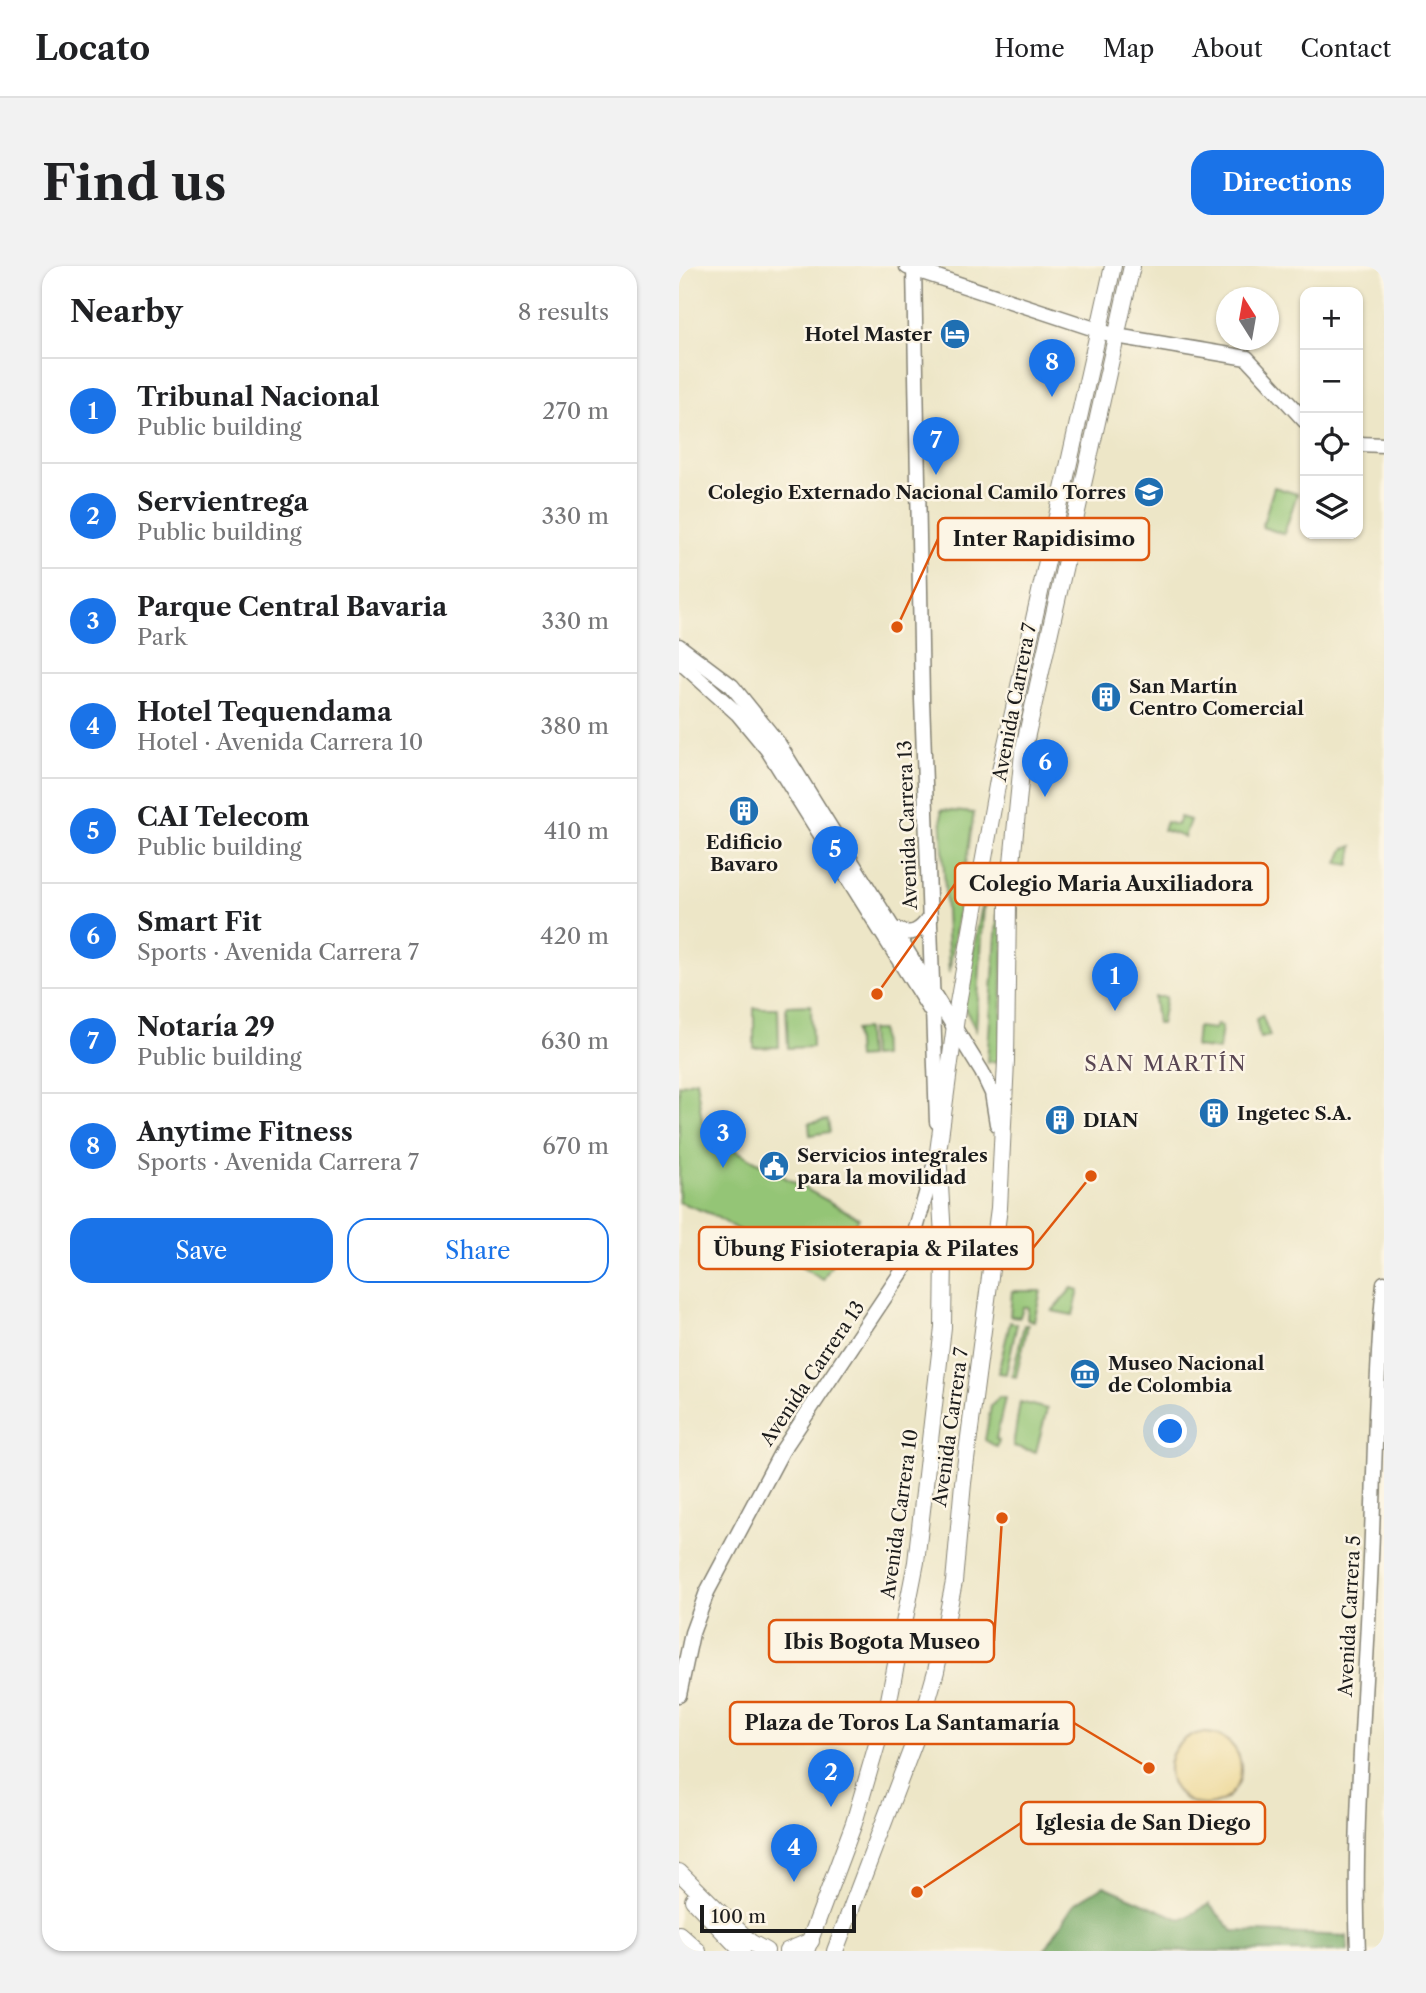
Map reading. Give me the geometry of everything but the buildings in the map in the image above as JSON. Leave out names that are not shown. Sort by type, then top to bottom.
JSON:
[{"type":"main road","name":"Avenida Carrera 7","points":[[938,1152],[955,1026],[998,780],[1113,266]]},
{"type":"main road","name":"Avenida Carrera 7","points":[[835,1951],[920,1727],[936,1671],[954,1582],[963,1483],[992,1279],[999,1208],[1006,1084],[1008,903],[1023,752],[1132,266]]},
{"type":"main road","points":[[911,267],[1116,336],[1174,340],[1238,355],[1257,366],[1300,415]]},
{"type":"main road","name":"Avenida Carrera 13","points":[[679,1695],[695,1623],[707,1592],[782,1451],[905,1267],[938,1152],[911,267]]},
{"type":"main road","points":[[1363,444],[1384,445]]},
{"type":"main road","points":[[679,646],[732,687],[766,726],[955,1026]]},
{"type":"main road","points":[[679,662],[738,714],[767,749],[935,1017]]},
{"type":"main road","points":[[895,929],[912,933],[921,929],[930,917]]},
{"type":"main road","name":"Avenida Carrera 7","points":[[955,1026],[989,1085],[996,1106],[992,1279]]},
{"type":"main road","name":"Avenida Carrera 10","points":[[808,1946],[854,1823],[887,1710],[916,1562],[943,1327],[944,1253],[938,1152]]},
{"type":"main road","name":"Avenida Carrera 5","points":[[1358,1951],[1356,1834],[1375,1479],[1376,1368],[1384,1283]]},
{"type":"main road","points":[[679,1872],[750,1942],[766,1951]]},
{"type":"main road","points":[[679,1881],[742,1951]]},
{"type":"main road","points":[[679,1934],[698,1951]]},
{"type":"main road","points":[[679,1944],[684,1951]]},
{"type":"main road","points":[[787,1951],[808,1946]]},
{"type":"green space","points":[[1274,487],[1297,494],[1284,534],[1262,527]]},
{"type":"green space","points":[[941,810],[974,813],[949,973]]},
{"type":"green space","points":[[1180,817],[1190,820],[1184,837],[1163,830],[1166,822],[1177,825]]},
{"type":"green space","points":[[1353,846],[1350,865],[1338,863],[1344,849]]},
{"type":"green space","points":[[1001,865],[1004,865],[1001,1061],[987,1062]]},
{"type":"green space","points":[[985,890],[976,1030],[963,1005]]},
{"type":"green space","points":[[1154,997],[1166,997],[1161,1024],[1157,1024]]},
{"type":"green space","points":[[811,1005],[812,1047],[788,1048],[786,1006]]},
{"type":"green space","points":[[754,1008],[778,1008],[779,1047],[754,1048]]},
{"type":"green space","points":[[1262,1015],[1270,1036],[1260,1038],[1256,1020]]},
{"type":"green space","points":[[1216,1025],[1222,1026],[1219,1050],[1195,1047],[1197,1027],[1215,1029]]},
{"type":"green space","points":[[866,1029],[868,1057],[857,1058],[855,1030]]},
{"type":"green space","points":[[870,1030],[881,1030],[882,1056],[871,1057]]},
{"type":"green space","points":[[696,1080],[704,1133],[859,1218],[823,1280],[711,1214],[679,1202],[679,1085]]},
{"type":"green space","points":[[828,1120],[830,1132],[810,1135],[809,1123]]},
{"type":"green space","points":[[1072,1288],[1079,1290],[1073,1315],[1052,1311]]},
{"type":"green space","points":[[1012,1291],[1041,1291],[1034,1321],[1027,1319],[1028,1307],[1023,1307],[1020,1317],[1010,1316]]},
{"type":"green space","points":[[1010,1322],[1017,1324],[1006,1374],[998,1373]]},
{"type":"green space","points":[[1024,1325],[1028,1325],[1016,1377],[1012,1376]]},
{"type":"green space","points":[[999,1397],[1005,1398],[996,1439],[999,1440],[997,1447],[985,1440],[991,1406]]},
{"type":"green space","points":[[1020,1402],[1047,1409],[1036,1452],[1013,1446]]},
{"type":"green space","points":[[1104,1886],[1182,1920],[1209,1904],[1233,1931],[1347,1936],[1348,1951],[1044,1951],[1075,1903]]},
{"type":"sand","points":[[1205,1733],[1225,1739],[1235,1749],[1241,1769],[1235,1789],[1225,1799],[1205,1805],[1185,1799],[1175,1789],[1169,1769],[1175,1749],[1185,1739]]},
{"type":"place","name":"Hotel Master","points":[[955,334]]},
{"type":"place","name":"Anytime Fitness","points":[[1052,397]]},
{"type":"place","name":"Notaría 29","points":[[936,475]]},
{"type":"place","name":"Colegio Externado Nacional Camilo Torres","points":[[1149,492]]},
{"type":"place","name":"Inter Rapidisimo","points":[[897,627]]},
{"type":"place","name":"San Martín Centro Comercial","points":[[1106,697]]},
{"type":"place","name":"Smart Fit","points":[[1045,797]]},
{"type":"place","name":"Edificio Bavaro","points":[[744,811]]},
{"type":"place","name":"CAI Telecom","points":[[835,884]]},
{"type":"place","name":"Colegio Maria Auxiliadora","points":[[877,994]]},
{"type":"place","name":"Tribunal Nacional","points":[[1115,1011]]},
{"type":"place","name":"Ingetec S.A.","points":[[1214,1113]]},
{"type":"place","name":"DIAN","points":[[1060,1120]]},
{"type":"place","name":"Servicios integrales para la movilidad","points":[[774,1166]]},
{"type":"place","name":"Parque Central Bavaria","points":[[723,1168]]},
{"type":"place","name":"Übung Fisioterapia & Pilates","points":[[1091,1176]]},
{"type":"place","name":"Museo Nacional de Colombia","points":[[1085,1374]]},
{"type":"place","name":"Ibis Bogota Museo","points":[[1002,1518]]},
{"type":"place","name":"Plaza de Toros La Santamaría","points":[[1149,1768]]},
{"type":"place","name":"Servientrega","points":[[831,1807]]},
{"type":"place","name":"Hotel Tequendama","points":[[794,1882]]},
{"type":"place","name":"Iglesia de San Diego","points":[[917,1892]]},
{"type":"district","name":"SAN MARTÍN","points":[[1166,1064]]}]
